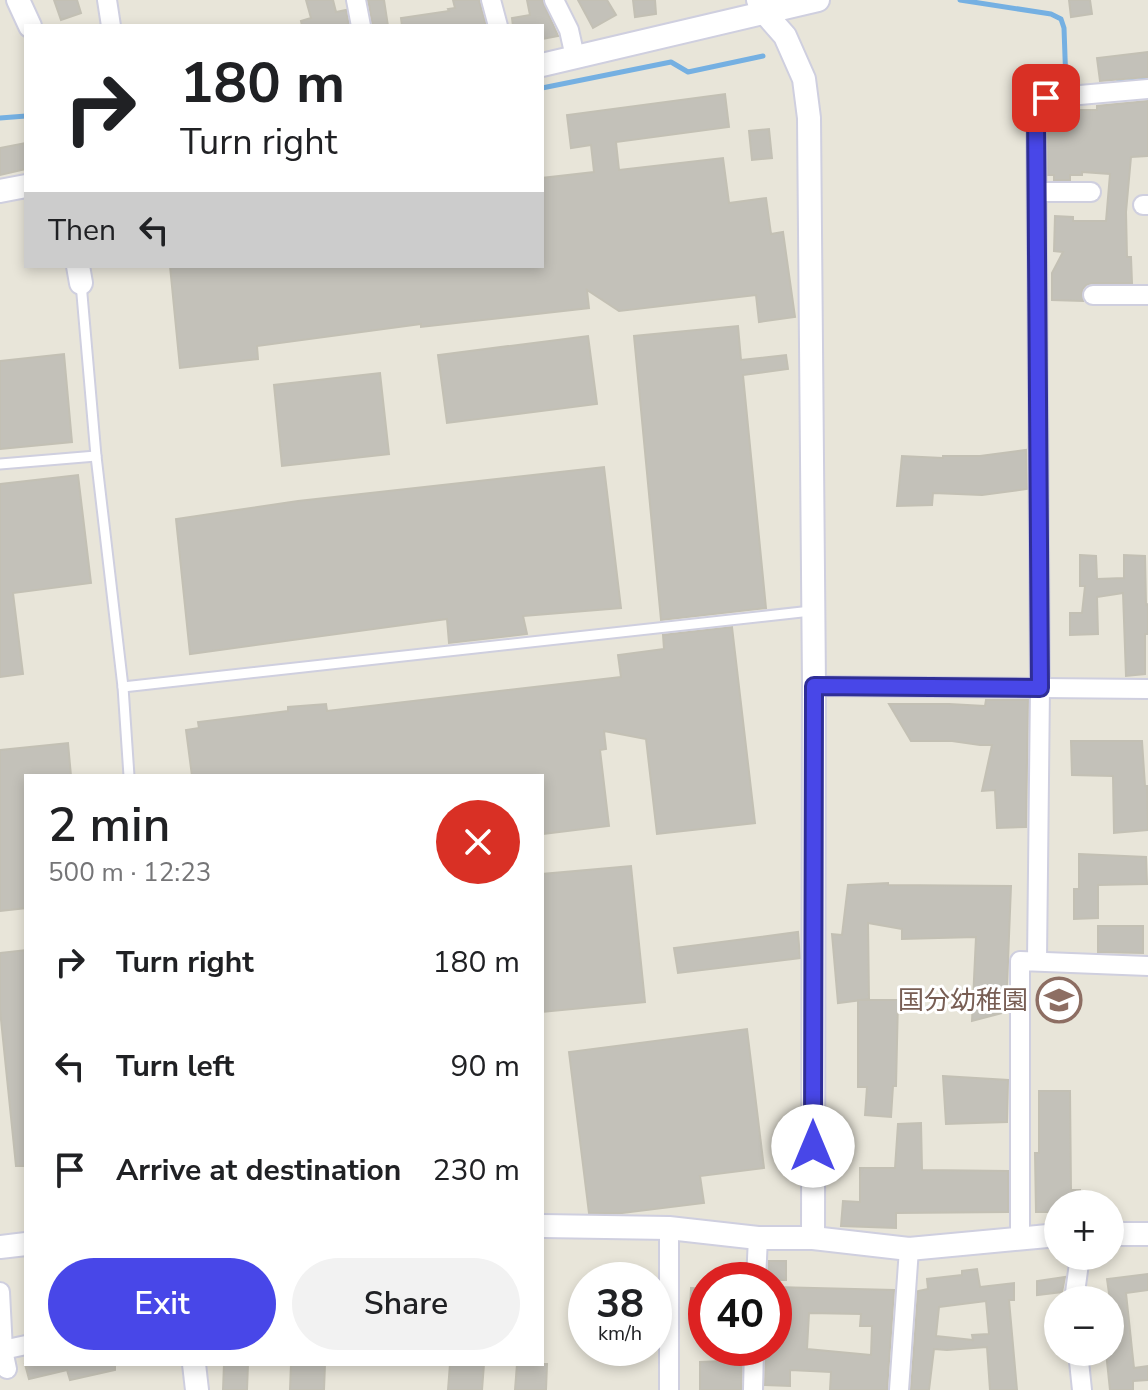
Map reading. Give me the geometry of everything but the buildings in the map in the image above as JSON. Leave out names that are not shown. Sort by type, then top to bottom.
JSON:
[{"type":"street","points":[[18,0],[29,24]]},
{"type":"street","points":[[107,0],[111,24]]},
{"type":"street","points":[[356,0],[361,24]]},
{"type":"street","points":[[491,0],[497,24]]},
{"type":"street","points":[[554,0],[569,30],[575,57]]},
{"type":"street","points":[[544,65],[761,6],[818,0]]},
{"type":"street","points":[[761,6],[785,36],[804,79],[809,118],[814,686],[813,1238]]},
{"type":"street","points":[[1037,961],[1040,688],[1036,109],[1046,98],[1148,89]]},
{"type":"street","points":[[0,191],[24,186]]},
{"type":"street","points":[[1038,192],[1091,192]]},
{"type":"street","points":[[1093,295],[1148,295]]},
{"type":"street","points":[[814,686],[1148,689]]},
{"type":"street","points":[[1020,1239],[1020,961],[1148,966]]},
{"type":"street","points":[[544,1226],[669,1228],[758,1238],[813,1238],[909,1249],[1044,1236]]},
{"type":"street","points":[[669,1228],[669,1390]]},
{"type":"street","points":[[1124,1234],[1148,1234]]},
{"type":"street","points":[[757,1262],[758,1238]]},
{"type":"street","points":[[0,1247],[24,1244]]},
{"type":"street","points":[[899,1390],[909,1249]]},
{"type":"street","points":[[0,1292],[5,1360],[24,1346]]},
{"type":"street","points":[[194,1366],[197,1390]]},
{"type":"street","points":[[753,1390],[754,1366]]},
{"type":"street","points":[[1079,1366],[1082,1390]]},
{"type":"lane","points":[[80,274],[96,456],[123,687],[129,774]]},
{"type":"lane","points":[[0,464],[96,456]]},
{"type":"lane","points":[[123,687],[813,610]]},
{"type":"waterway","points":[[960,0],[1051,14],[1061,19],[1066,85],[1072,89]]},
{"type":"waterway","points":[[544,88],[671,62],[688,72],[763,56]]},
{"type":"waterway","points":[[1117,83],[1148,80]]},
{"type":"waterway","points":[[0,118],[24,116]]},
{"type":"place","name":"国分幼稚園","points":[[1059,1000]]},
{"type":"route","points":[[813,1146],[814,686],[1040,688],[1036,109],[1046,98]]}]
